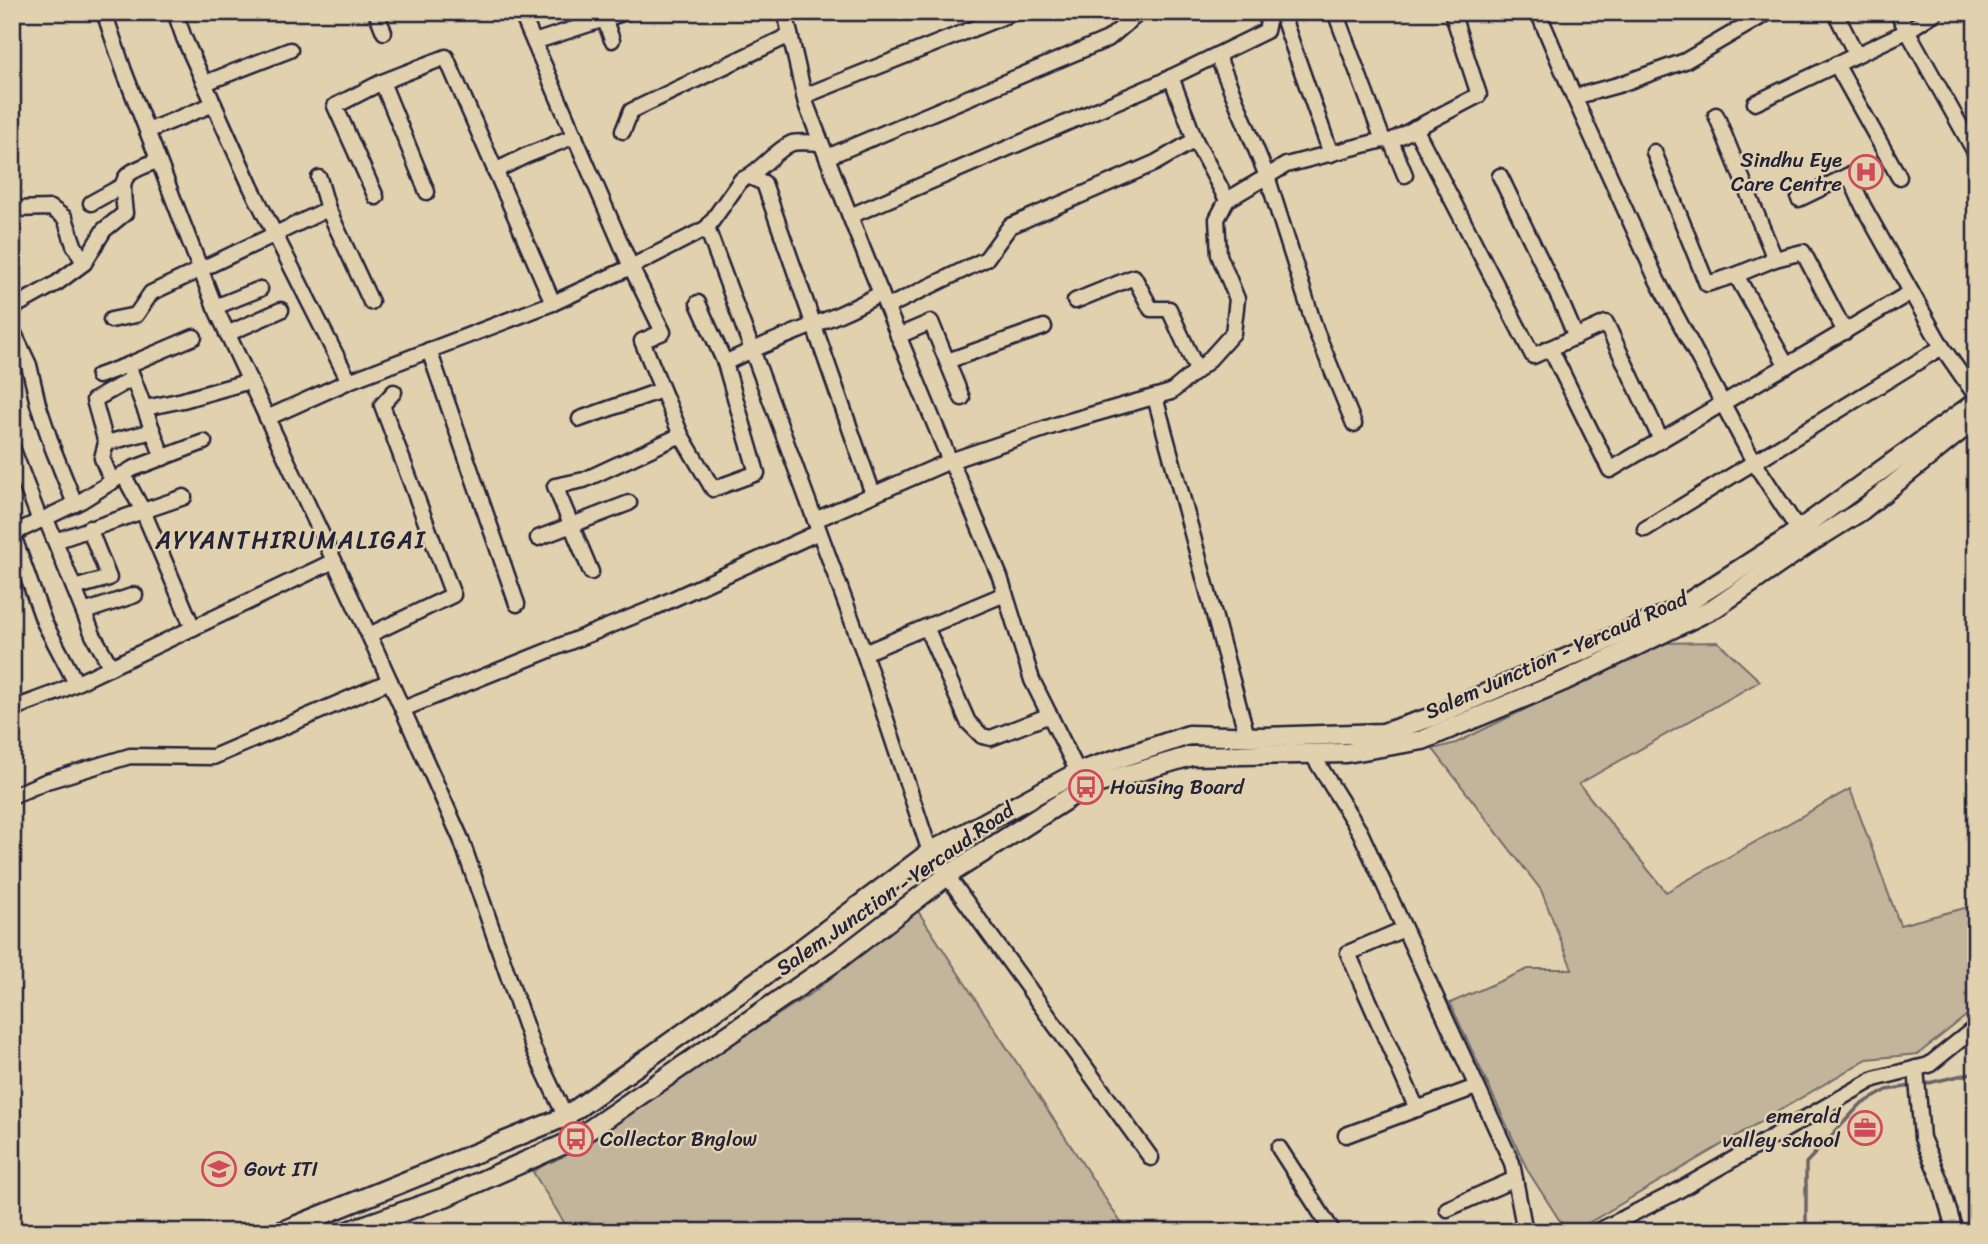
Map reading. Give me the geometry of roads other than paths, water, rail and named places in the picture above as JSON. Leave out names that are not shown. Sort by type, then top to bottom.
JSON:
[{"type":"main road","points":[[280,1232],[565,1117],[792,956],[930,852],[1082,780],[1189,735],[1383,733],[1432,718],[1676,610],[1803,537],[1976,402]]},
{"type":"main road","name":"Salem Junction - Yercaud Road","points":[[345,1232],[392,1225],[445,1196],[576,1139],[839,958],[947,874],[1082,780],[1191,756],[1346,753],[1423,740],[1564,681],[1715,608],[1803,537],[1861,511],[1976,418]]},
{"type":"street","points":[[104,12],[215,307],[369,635],[461,839],[533,1048],[576,1139]]},
{"type":"street","points":[[175,12],[184,38],[251,187],[349,381]]},
{"type":"street","points":[[376,12],[384,32]]},
{"type":"street","points":[[522,12],[631,267],[663,332],[642,341],[681,435],[713,489],[757,473],[725,363],[698,303]]},
{"type":"street","points":[[534,42],[603,16],[626,12]]},
{"type":"street","points":[[785,12],[804,96],[821,143],[1006,594],[1032,680],[1082,780]]},
{"type":"street","points":[[804,96],[1015,12]]},
{"type":"street","points":[[827,157],[1108,40],[1140,12]]},
{"type":"street","points":[[850,216],[1217,55],[1266,31],[1270,12]]},
{"type":"street","points":[[1281,12],[1331,154]]},
{"type":"street","points":[[1335,12],[1387,141],[1405,175]]},
{"type":"street","points":[[403,709],[649,610],[817,526],[873,494],[950,461],[1059,424],[1171,392],[1198,370],[1233,333],[1237,299],[1219,255],[1217,219],[1227,200],[1286,165],[1387,141],[1479,94],[1452,12]]},
{"type":"street","points":[[1538,12],[1657,280],[1754,462],[1803,537]]},
{"type":"street","points":[[1574,97],[1618,85],[1685,61],[1769,12]]},
{"type":"street","points":[[1835,12],[1856,54]]},
{"type":"street","points":[[1897,12],[1971,135],[1976,154]]},
{"type":"street","points":[[1755,103],[1908,31],[1936,12]]},
{"type":"street","points":[[603,16],[612,40]]},
{"type":"street","points":[[623,131],[631,111],[790,35]]},
{"type":"street","points":[[205,83],[290,50]]},
{"type":"street","points":[[1217,55],[1267,176],[1316,331],[1354,424]]},
{"type":"street","points":[[376,197],[335,106],[382,82],[446,57],[553,303]]},
{"type":"street","points":[[1836,64],[1899,177]]},
{"type":"street","points":[[1171,77],[1195,140],[1227,200]]},
{"type":"street","points":[[382,82],[427,192]]},
{"type":"street","points":[[147,131],[214,104]]},
{"type":"street","points":[[1716,115],[1775,259]]},
{"type":"street","points":[[1415,128],[1533,356],[1606,323],[1661,440]]},
{"type":"street","points":[[495,171],[575,136]]},
{"type":"street","points":[[887,307],[986,259],[1010,226],[1155,163],[1195,140]]},
{"type":"street","points":[[267,418],[349,381],[553,303],[631,267],[707,228],[741,180],[750,177],[756,169],[793,143],[821,143]]},
{"type":"street","points":[[1654,152],[1707,284],[1775,259],[1803,252],[1845,332]]},
{"type":"street","points":[[12,308],[57,283],[84,263],[104,230],[125,213],[122,186],[128,174],[158,160]]},
{"type":"street","points":[[1799,199],[1849,175],[1863,206],[1942,347],[1976,396]]},
{"type":"street","points":[[1500,176],[1576,337]]},
{"type":"street","points":[[750,177],[764,183],[873,494]]},
{"type":"street","points":[[318,178],[328,209],[371,302]]},
{"type":"street","points":[[91,203],[122,186]]},
{"type":"street","points":[[12,209],[51,208],[65,218],[74,245],[84,263]]},
{"type":"street","points":[[111,320],[136,315],[151,293],[328,209]]},
{"type":"street","points":[[707,228],[864,653],[930,852],[1151,1158]]},
{"type":"street","points":[[1736,275],[1787,366]]},
{"type":"street","points":[[1075,301],[1134,277],[1151,309],[1169,309],[1198,370]]},
{"type":"street","points":[[215,307],[260,289]]},
{"type":"street","points":[[1550,348],[1610,470],[1911,292]]},
{"type":"street","points":[[725,363],[752,349],[856,308],[881,293]]},
{"type":"street","points":[[227,334],[281,310]]},
{"type":"street","points":[[898,336],[931,322],[962,398]]},
{"type":"street","points":[[947,361],[1044,327]]},
{"type":"street","points":[[12,329],[29,365],[38,404],[75,504]]},
{"type":"street","points":[[193,628],[143,511],[102,458],[106,443],[94,401],[131,372],[194,337]]},
{"type":"street","points":[[1645,529],[1942,347]]},
{"type":"street","points":[[429,350],[517,604]]},
{"type":"street","points":[[97,376],[131,372]]},
{"type":"street","points":[[131,372],[163,457]]},
{"type":"street","points":[[145,408],[250,381]]},
{"type":"street","points":[[580,419],[662,390]]},
{"type":"street","points":[[369,635],[453,595],[382,405],[394,392]]},
{"type":"street","points":[[1155,397],[1247,736]]},
{"type":"street","points":[[106,443],[153,431]]},
{"type":"street","points":[[592,572],[555,486],[584,480],[681,435]]},
{"type":"street","points":[[76,683],[44,622],[13,534],[75,504],[118,478],[204,442]]},
{"type":"street","points":[[12,447],[43,520],[55,541],[93,635],[111,667]]},
{"type":"street","points":[[55,541],[184,497]]},
{"type":"street","points":[[538,538],[629,503]]},
{"type":"street","points":[[74,588],[109,578],[89,528]]},
{"type":"street","points":[[12,709],[111,667],[334,561]]},
{"type":"street","points":[[864,653],[1006,594]]},
{"type":"street","points":[[84,611],[135,595]]},
{"type":"street","points":[[926,627],[968,722],[982,736],[991,738],[1049,715]]},
{"type":"street","points":[[12,796],[47,781],[131,756],[213,757],[390,681]]},
{"type":"street","points":[[1312,754],[1360,832],[1512,1163],[1525,1232]]},
{"type":"street","points":[[1404,929],[1348,953],[1418,1109]]},
{"type":"street","points":[[1596,1232],[1674,1193],[1874,1079],[1929,1065],[1976,1027]]},
{"type":"street","points":[[1916,1068],[1922,1139],[1940,1180],[1955,1232]]},
{"type":"street","points":[[1346,1135],[1476,1087]]},
{"type":"street","points":[[1279,1148],[1333,1232]]},
{"type":"street","points":[[1447,1209],[1515,1179]]},
{"type":"waterway","points":[[1920,1085],[1976,1072]]},
{"type":"waterway","points":[[1806,1232],[1806,1163],[1860,1105],[1887,1090],[1912,1086]]},
{"type":"place","name":"Sindhu Eye Care Centre","points":[[1866,172]]},
{"type":"place","name":"Housing Board","points":[[1086,787]]},
{"type":"place","name":"emerald valley school","points":[[1865,1128]]},
{"type":"place","name":"Collector Bnglow","points":[[576,1139]]},
{"type":"place","name":"Govt ITI","points":[[219,1169]]},
{"type":"district","name":"AYYANTHIRUMALIGAI","points":[[291,540]]}]
